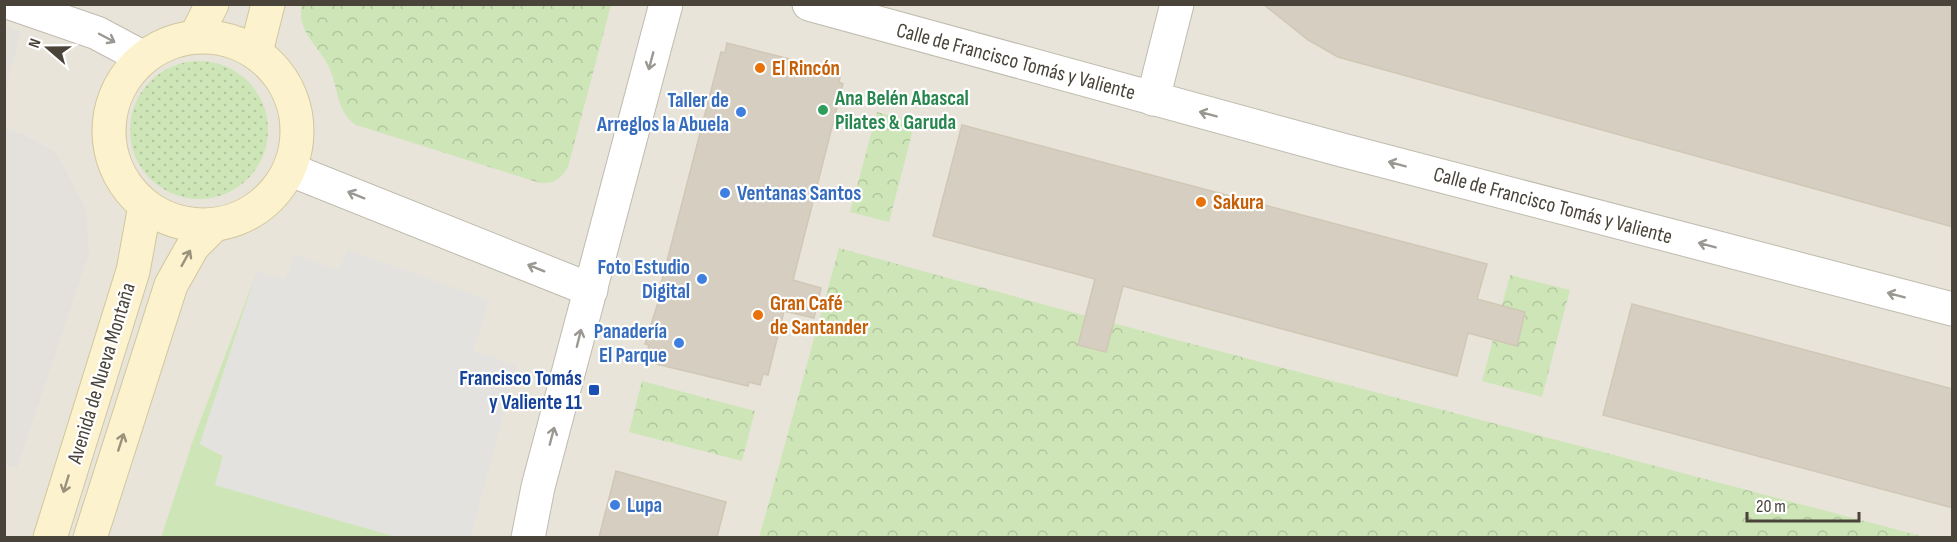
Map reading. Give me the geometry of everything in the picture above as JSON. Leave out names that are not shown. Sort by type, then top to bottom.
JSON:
[{"type":"main road","points":[[196,36],[212,4]]},
{"type":"main road","points":[[256,52],[268,4]]},
{"type":"main road","points":[[196,36],[225,39],[256,52],[273,67],[287,88],[297,119],[296,148],[291,170],[256,209],[235,219],[214,225],[177,221],[145,206],[128,189],[114,165],[108,137],[110,114],[120,83],[142,57],[152,50],[196,36]]},
{"type":"main road","name":"Avenida de Nueva Montaña","points":[[50,537],[134,271],[145,206]]},
{"type":"main road","name":"Avenida de Nueva Montaña","points":[[90,537],[171,285],[193,246],[214,225]]},
{"type":"street","points":[[13,4],[97,33],[142,57]]},
{"type":"street","points":[[528,537],[538,487],[666,4]]},
{"type":"street","name":"Calle de Francisco Tomás y Valiente","points":[[809,4],[1342,150],[1953,309]]},
{"type":"street","name":"Calle de Francisco Tomás y Valiente","points":[[1153,99],[1177,4]]},
{"type":"street","points":[[291,170],[591,290]]},
{"type":"shaded area","points":[[5,5],[1952,5],[1952,537],[5,537]]},
{"type":"shaded area","points":[[4,26],[21,32],[5,92]]},
{"type":"shaded area","points":[[4,129],[22,134],[56,152],[86,210],[89,253],[17,468],[4,464]]},
{"type":"shaded area","points":[[348,250],[489,300],[473,351],[516,365],[471,537],[397,537],[215,485],[223,456],[200,444],[257,271],[285,280],[295,255],[338,270]]},
{"type":"green space","points":[[301,5],[611,5],[568,167],[556,180],[540,183],[356,125],[345,115],[328,66],[304,28],[301,19]]},
{"type":"green space","points":[[199,61],[225,67],[237,73],[247,82],[256,92],[262,104],[268,130],[262,156],[256,168],[247,178],[237,187],[225,193],[199,199],[173,193],[161,187],[151,178],[142,168],[136,156],[130,130],[136,104],[142,92],[151,82],[161,73],[173,67]]},
{"type":"green space","points":[[877,112],[915,122],[889,222],[850,212]]},
{"type":"green space","points":[[839,248],[1075,313],[1925,537],[759,538]]},
{"type":"green space","points":[[257,271],[200,444],[223,456],[216,485],[397,537],[161,538],[193,440]]},
{"type":"green space","points":[[1510,275],[1570,290],[1542,397],[1482,381]]},
{"type":"green space","points":[[642,381],[755,411],[742,461],[629,432]]},
{"type":"building","points":[[1263,4],[1953,4],[1953,227],[1338,57],[1308,40]]},
{"type":"building","points":[[727,43],[841,72],[839,82],[843,84],[793,280],[821,288],[814,318],[784,311],[768,375],[763,374],[760,385],[749,382],[748,386],[656,364],[657,359],[646,356],[649,345],[645,344],[660,296],[658,296],[721,52],[725,53]]},
{"type":"building","points":[[962,125],[1487,264],[1477,299],[1525,312],[1517,346],[1468,333],[1457,376],[1123,286],[1106,352],[1078,345],[1095,279],[933,236]]},
{"type":"building","points":[[1632,304],[1953,389],[1953,508],[1603,415]]},
{"type":"building","points":[[616,471],[726,502],[717,537],[599,537]]},
{"type":"place","name":"El Rincón","points":[[760,68]]},
{"type":"place","name":"Ana Belén Abascal Pilates & Garuda","points":[[823,110]]},
{"type":"place","name":"Taller de Arreglos la Abuela","points":[[741,112]]},
{"type":"place","name":"Ventanas Santos","points":[[725,193]]},
{"type":"place","name":"Sakura","points":[[1201,202]]},
{"type":"place","name":"Foto Estudio Digital","points":[[702,279]]},
{"type":"place","name":"Gran Café de Santander","points":[[758,315]]},
{"type":"place","name":"Panadería El Parque","points":[[679,343]]},
{"type":"place","name":"Francisco Tomás y Valiente 11","points":[[594,390]]},
{"type":"place","name":"Lupa","points":[[615,505]]}]
